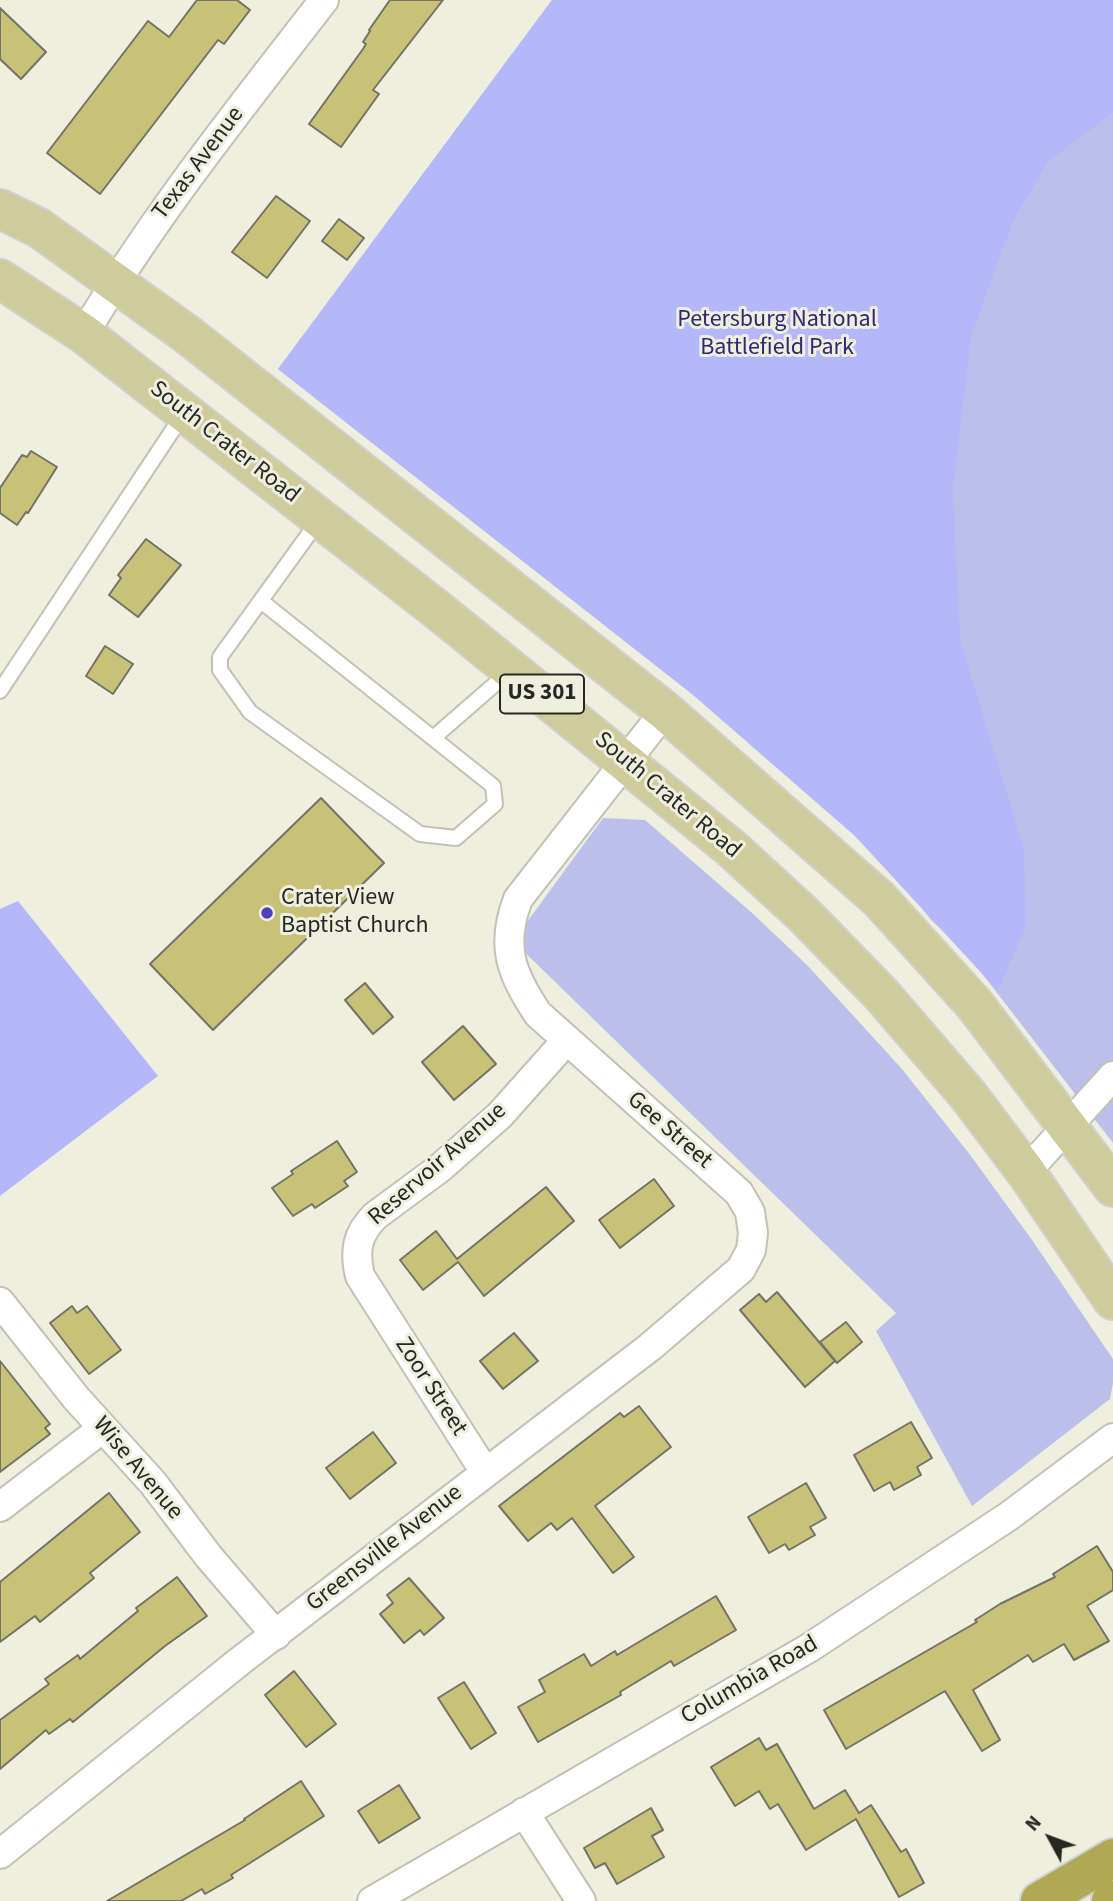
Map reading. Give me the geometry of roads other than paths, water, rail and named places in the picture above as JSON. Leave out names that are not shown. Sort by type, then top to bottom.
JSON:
[{"type":"highway","points":[[1040,1901],[1113,1858]]},
{"type":"main road","name":"US 301","points":[[0,209],[39,228],[188,335],[665,711],[879,899],[975,1005],[1113,1187]]},
{"type":"main road","name":"South Crater Road","points":[[0,279],[85,334],[511,669],[732,848],[814,925],[881,994],[968,1095],[1026,1172],[1113,1300]]},
{"type":"street","name":"Texas Avenue","points":[[85,334],[115,281],[164,208],[324,0]]},
{"type":"street","name":"Gee Street","points":[[665,711],[517,899],[510,918],[509,958],[520,988],[538,1014],[739,1193],[750,1212],[753,1233]]},
{"type":"street","name":"Reservoir Avenue","points":[[376,1302],[360,1276],[356,1256],[359,1237],[367,1224],[440,1168],[500,1115],[566,1041]]},
{"type":"street","points":[[1026,1172],[1113,1076]]},
{"type":"street","name":"Greensville Avenue","points":[[0,1854],[240,1661],[650,1347],[741,1269],[751,1250],[753,1233]]},
{"type":"street","name":"Wise Avenue","points":[[0,1302],[103,1428],[153,1483],[209,1557],[276,1635]]},
{"type":"street","name":"Zoor Street","points":[[376,1302],[485,1472]]},
{"type":"street","points":[[0,1507],[103,1428]]},
{"type":"street","name":"Columbia Road","points":[[372,1901],[809,1648],[1009,1516],[1113,1438]]},
{"type":"street","points":[[524,1812],[581,1901]]},
{"type":"lane","points":[[0,691],[185,412]]},
{"type":"lane","points":[[261,601],[493,786],[495,804],[456,838],[420,834],[250,712],[220,670],[220,657],[320,519]]},
{"type":"lane","points":[[433,738],[511,669]]},
{"type":"place","name":"Crater View Baptist Church","points":[[267,913]]},
{"type":"park label","name":"Petersburg National Battlefield Park","points":[[777,335]]}]
